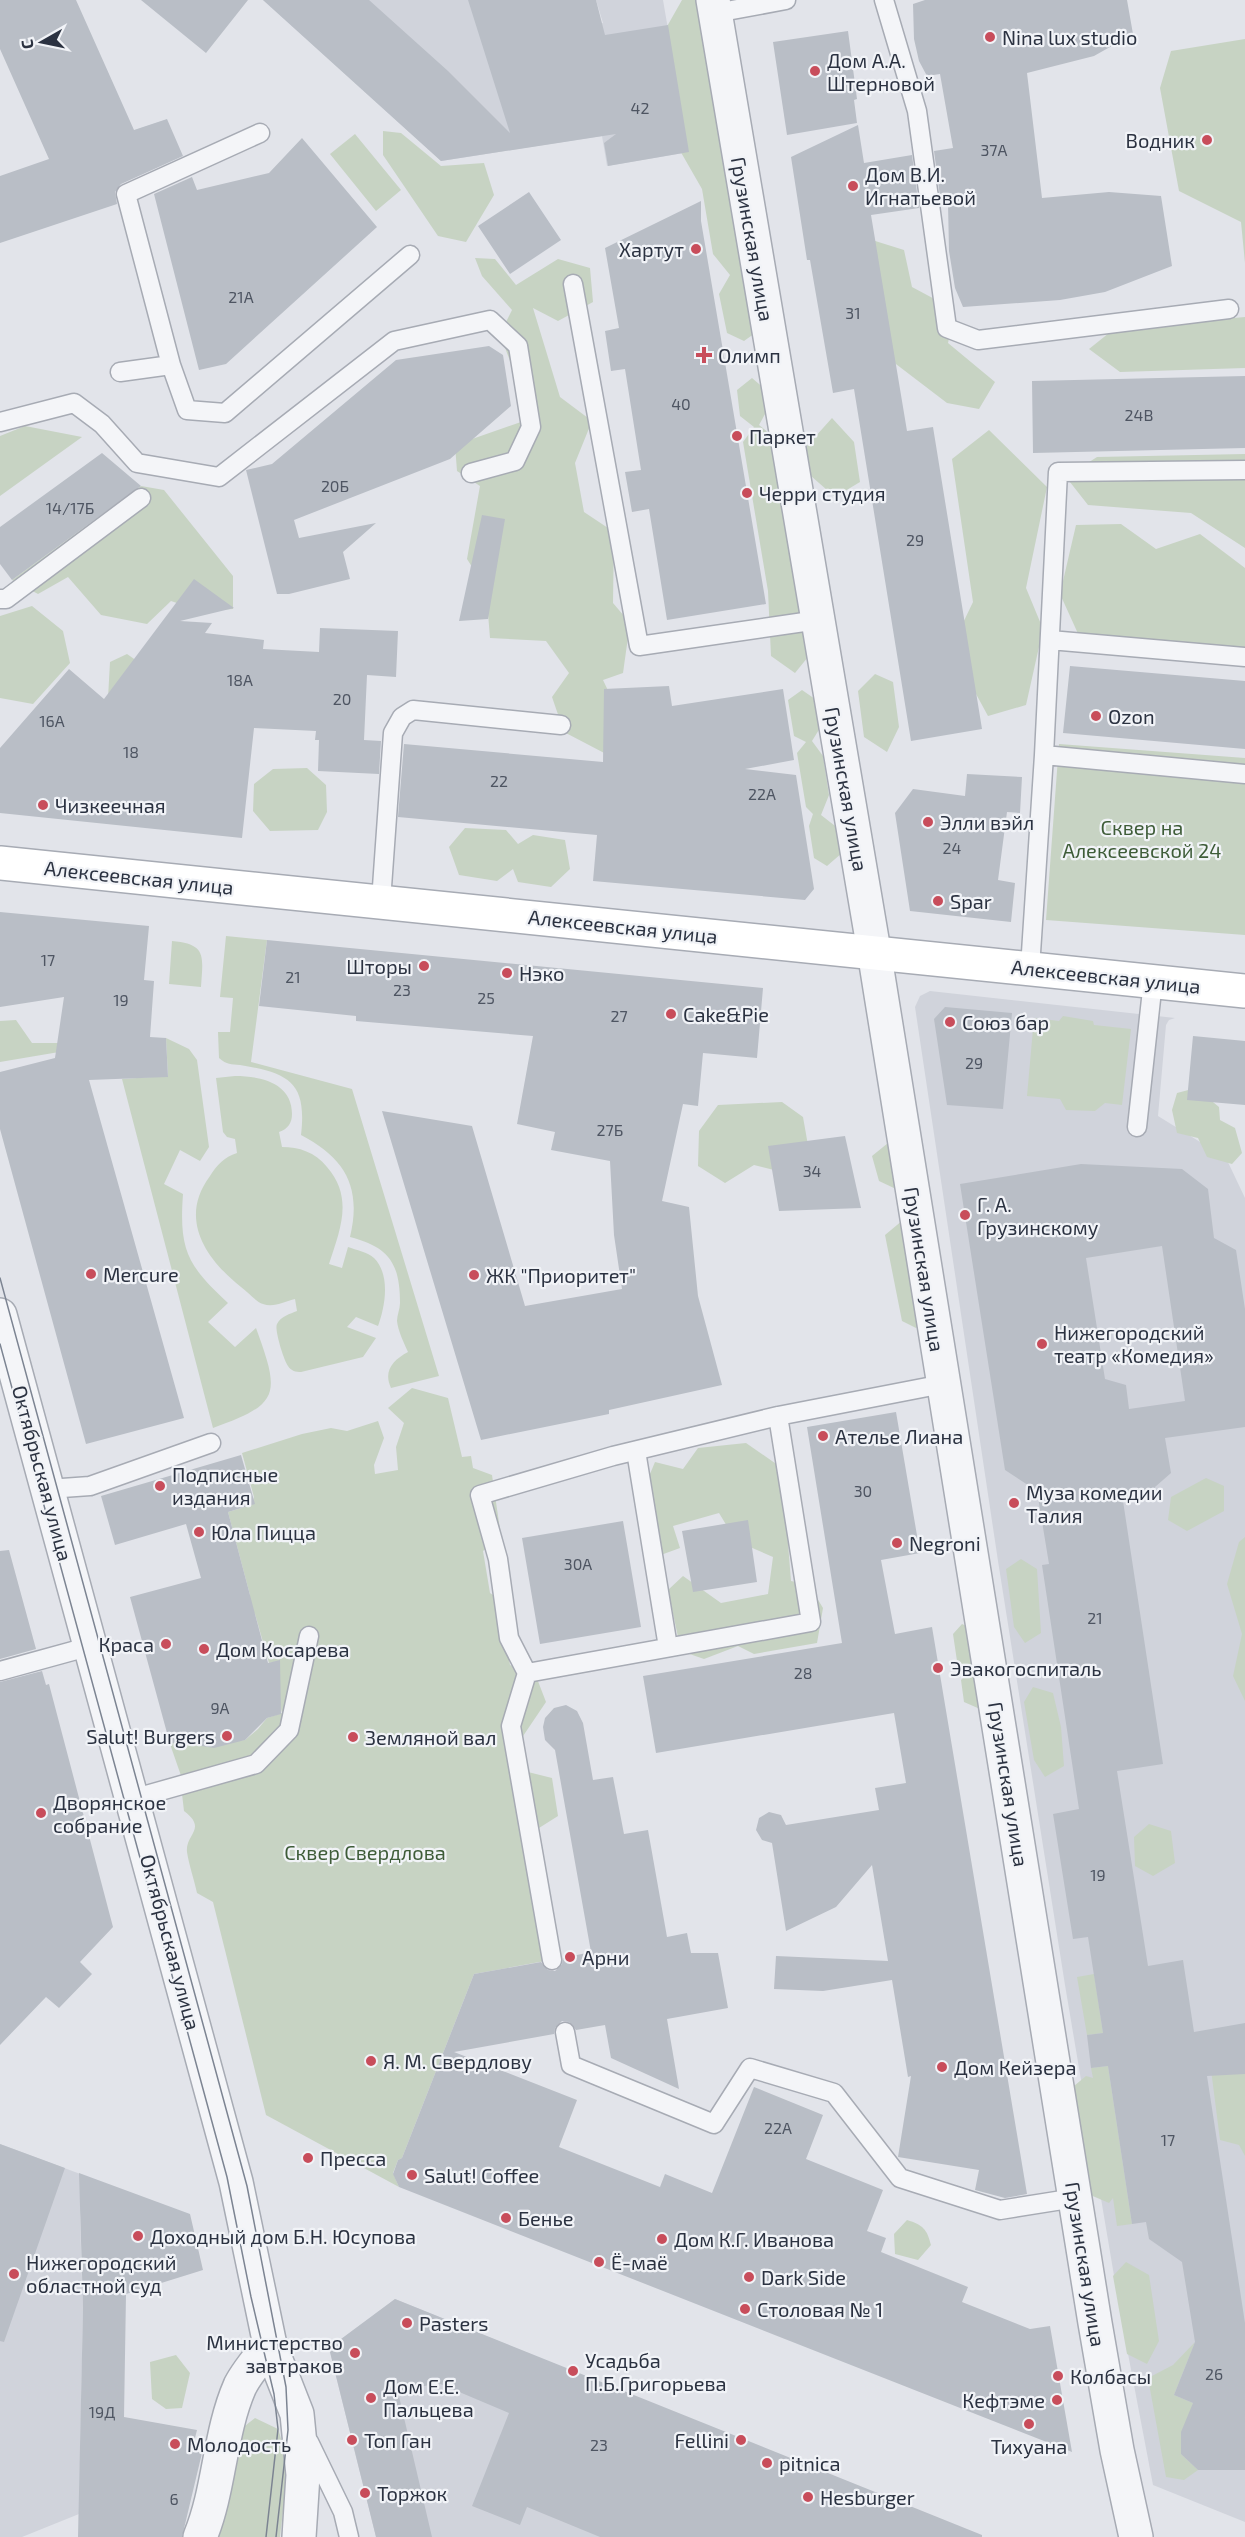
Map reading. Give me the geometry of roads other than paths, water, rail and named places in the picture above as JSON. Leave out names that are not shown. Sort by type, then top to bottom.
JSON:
[{"type":"street","name":"Грузинская улица","points":[[715,7],[874,951],[1117,2450],[1136,2537]]},
{"type":"street","name":"Алексеевская улица","points":[[0,862],[1245,991]]},
{"type":"street","name":"Октябрьская улица","points":[[1,1325],[48,1489],[236,2182],[270,2345],[297,2414],[303,2475],[299,2537]]},
{"type":"street","points":[[200,2537],[208,2516],[226,2430],[241,2385],[270,2345]]},
{"type":"lane","points":[[715,7],[786,0]]},
{"type":"lane","points":[[884,0],[917,111],[947,328],[978,340],[1229,309]]},
{"type":"lane","points":[[260,133],[126,194],[171,365],[187,410],[225,413],[410,255]]},
{"type":"lane","points":[[573,284],[639,646],[818,620]]},
{"type":"lane","points":[[0,422],[74,403],[102,424],[137,463],[219,477],[394,341],[490,320],[518,346],[531,427],[515,461],[471,473]]},
{"type":"lane","points":[[120,372],[171,365]]},
{"type":"lane","points":[[1030,968],[1044,755],[1058,472],[1245,470]]},
{"type":"lane","points":[[0,599],[6,599],[141,498]]},
{"type":"lane","points":[[1050,640],[1245,657]]},
{"type":"lane","points":[[381,901],[393,733],[402,717],[413,710],[561,725]]},
{"type":"lane","points":[[1044,755],[1245,774]]},
{"type":"lane","points":[[1137,1127],[1153,981]]},
{"type":"lane","points":[[552,1960],[512,1725],[527,1673],[509,1638],[498,1559],[480,1494],[636,1451],[778,1416],[943,1384]]},
{"type":"lane","points":[[527,1673],[811,1622],[778,1416]]},
{"type":"lane","points":[[48,1489],[90,1486],[211,1443]]},
{"type":"lane","points":[[636,1451],[668,1647]]},
{"type":"lane","points":[[132,1799],[256,1764],[289,1730],[309,1636]]},
{"type":"lane","points":[[0,1671],[91,1646]]},
{"type":"lane","points":[[565,2032],[571,2065],[714,2124],[750,2068],[834,2093],[900,2178],[999,2210],[1076,2198]]},
{"type":"lane","points":[[297,2414],[343,2512],[349,2537]]},
{"type":"tram line","points":[[0,1278],[247,2186],[286,2387],[288,2430],[276,2537]]},
{"type":"tram line","points":[[0,1344],[227,2177],[251,2297],[274,2394],[278,2429],[266,2537]]},
{"type":"place","name":"Nina lux studio","points":[[990,37]]},
{"type":"place","name":"Дом А.А. Штерновой","points":[[815,71]]},
{"type":"place","name":"Водник","points":[[1207,140]]},
{"type":"place","name":"Дом В.И. Игнатьевой","points":[[853,186]]},
{"type":"place","name":"Хартут","points":[[696,249]]},
{"type":"place","name":"Олимп","points":[[704,355]]},
{"type":"place","name":"Паркет","points":[[737,436]]},
{"type":"place","name":"Черри студия","points":[[747,493]]},
{"type":"place","name":"Ozon","points":[[1096,716]]},
{"type":"place","name":"Чизкеечная","points":[[43,805]]},
{"type":"place","name":"Элли вэйл","points":[[928,822]]},
{"type":"place","name":"Spar","points":[[938,901]]},
{"type":"place","name":"Шторы","points":[[424,966]]},
{"type":"place","name":"Нэко","points":[[507,973]]},
{"type":"place","name":"Cake&Pie","points":[[671,1014]]},
{"type":"place","name":"Союз бар","points":[[950,1022]]},
{"type":"place","name":"Г. А. Грузинскому","points":[[965,1215]]},
{"type":"place","name":"Mercure","points":[[91,1274]]},
{"type":"place","name":"ЖК \"Приоритет\"","points":[[474,1275]]},
{"type":"place","name":"Нижегородский театр «Комедия»","points":[[1042,1344]]},
{"type":"place","name":"Ателье Лиана","points":[[823,1436]]},
{"type":"place","name":"Подписные издания","points":[[160,1486]]},
{"type":"place","name":"Муза комедии Талия","points":[[1014,1503]]},
{"type":"place","name":"Юла Пицца","points":[[199,1532]]},
{"type":"place","name":"Negroni","points":[[897,1543]]},
{"type":"place","name":"Краса","points":[[166,1644]]},
{"type":"place","name":"Дом Косарева","points":[[204,1649]]},
{"type":"place","name":"Эвакогоспиталь","points":[[938,1668]]},
{"type":"place","name":"Salut! Burgers","points":[[227,1736]]},
{"type":"place","name":"Земляной вал","points":[[353,1737]]},
{"type":"place","name":"Дворянское собрание","points":[[41,1813]]},
{"type":"place","name":"Арни","points":[[570,1957]]},
{"type":"place","name":"Я. М. Свердлову","points":[[371,2061]]},
{"type":"place","name":"Дом Кейзера","points":[[942,2067]]},
{"type":"place","name":"Пресса","points":[[308,2158]]},
{"type":"place","name":"Salut! Coffee","points":[[412,2175]]},
{"type":"place","name":"Бенье","points":[[506,2218]]},
{"type":"place","name":"Доходный дом Б.Н. Юсупова","points":[[138,2236]]},
{"type":"place","name":"Дом К.Г. Иванова","points":[[662,2239]]},
{"type":"place","name":"Ё-маё","points":[[599,2262]]},
{"type":"place","name":"Нижегородский областной суд","points":[[14,2274]]},
{"type":"place","name":"Dark Side","points":[[749,2277]]},
{"type":"place","name":"Столовая № 1","points":[[745,2309]]},
{"type":"place","name":"Pasters","points":[[407,2323]]},
{"type":"place","name":"Министерство завтраков","points":[[355,2353]]},
{"type":"place","name":"Усадьба П.Б.Григорьева","points":[[573,2371]]},
{"type":"place","name":"Колбасы","points":[[1058,2376]]},
{"type":"place","name":"Дом Е.Е. Пальцева","points":[[371,2398]]},
{"type":"place","name":"Кефтэме","points":[[1057,2400]]},
{"type":"place","name":"Тихуана","points":[[1029,2424]]},
{"type":"place","name":"Топ Ган","points":[[352,2440]]},
{"type":"place","name":"Fellini","points":[[741,2440]]},
{"type":"place","name":"Молодость","points":[[175,2444]]},
{"type":"place","name":"pitnica","points":[[767,2463]]},
{"type":"place","name":"Торжок","points":[[365,2493]]},
{"type":"place","name":"Hesburger","points":[[808,2497]]},
{"type":"park label","name":"Сквер на Алексеевской 24","points":[[1142,838]]},
{"type":"park label","name":"Сквер Свердлова","points":[[365,1852]]}]
